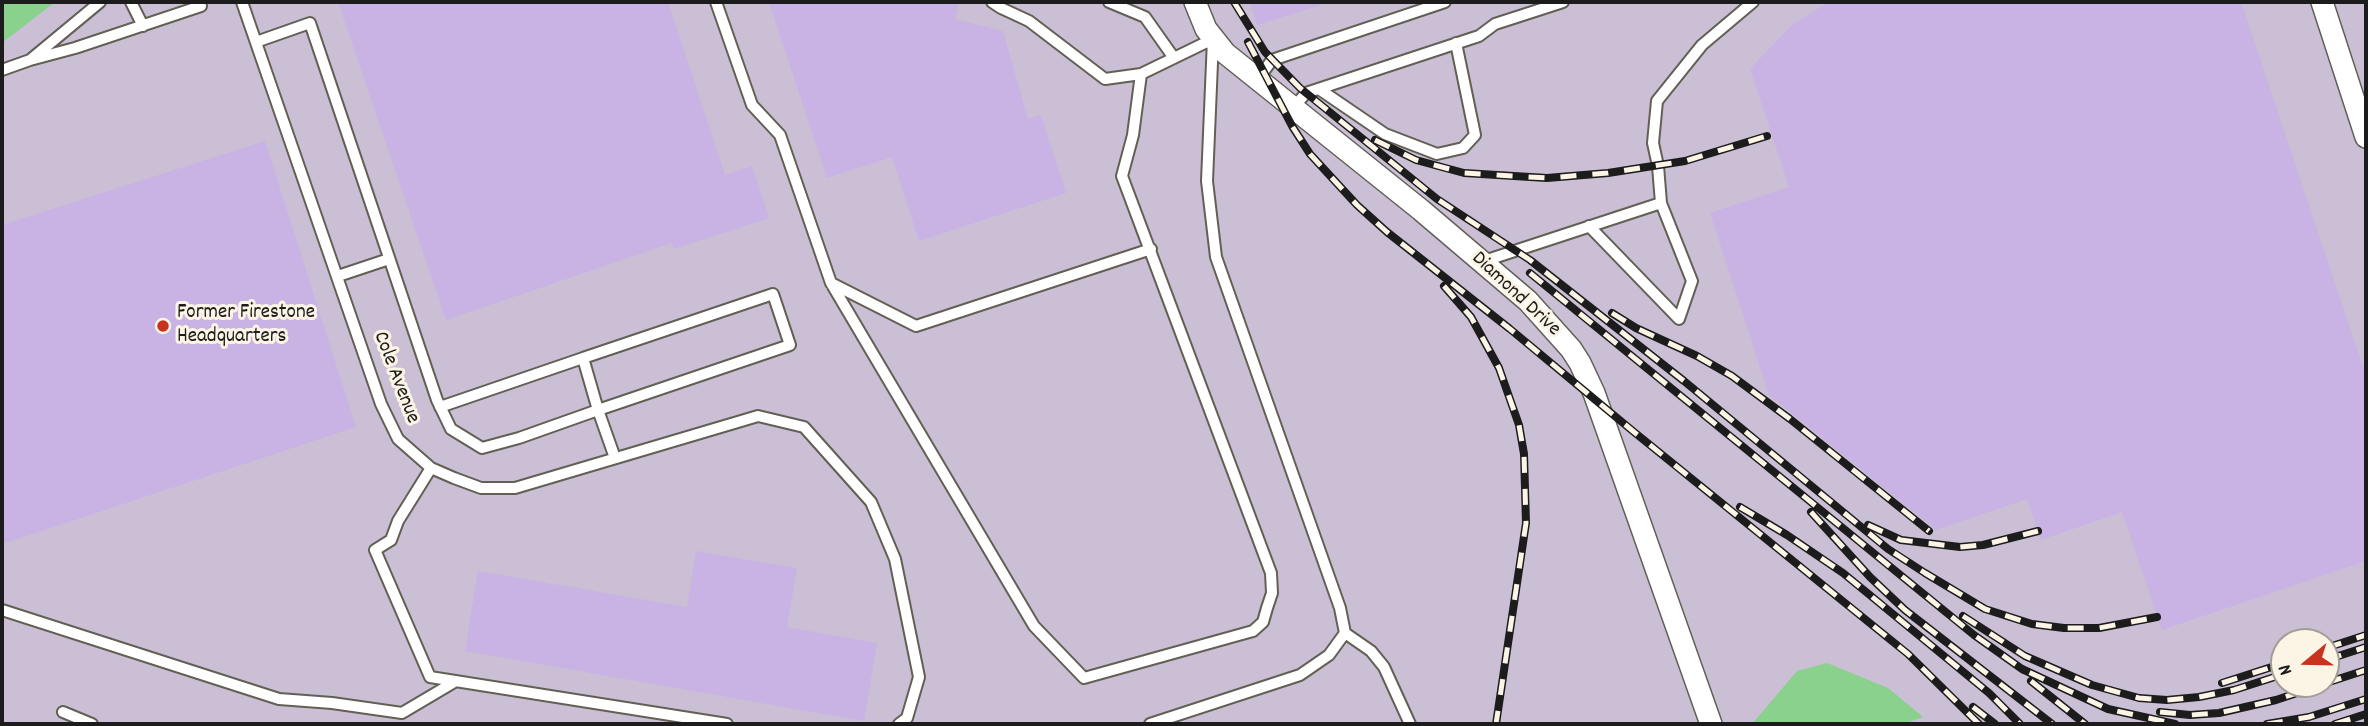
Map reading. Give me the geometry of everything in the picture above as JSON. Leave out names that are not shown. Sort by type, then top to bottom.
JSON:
[{"type":"street","name":"Diamond Drive","points":[[1195,2],[1213,39],[1225,53],[1528,301],[1571,349],[1585,372],[1618,460],[1711,724]]},
{"type":"street","points":[[2322,2],[2366,137]]},
{"type":"lane","points":[[30,60],[100,2]]},
{"type":"lane","points":[[131,2],[143,26]]},
{"type":"lane","name":"Cole Avenue","points":[[242,2],[388,421],[398,439],[431,468],[481,488],[515,488],[758,416],[804,427],[871,502],[895,559],[919,677],[907,718],[899,724]]},
{"type":"lane","points":[[716,2],[752,105],[780,135],[831,283],[1034,626],[1084,678],[1252,631],[1263,622],[1272,593],[1271,573],[1122,176],[1133,135],[1141,74]]},
{"type":"lane","points":[[992,2],[1029,20],[1105,79],[1141,74],[1213,39],[1207,181],[1216,257],[1340,608],[1345,633],[1371,651],[1384,667],[1410,724]]},
{"type":"lane","points":[[1109,2],[1145,17],[1174,58]]},
{"type":"lane","points":[[1258,79],[1272,60],[1446,2]]},
{"type":"lane","points":[[1293,108],[1306,93],[1479,36],[1495,24],[1563,2]]},
{"type":"lane","points":[[1590,226],[1679,319],[1692,281],[1661,203],[1653,143],[1657,101],[1702,45],[1753,2]]},
{"type":"lane","points":[[2,69],[201,6]]},
{"type":"lane","points":[[256,42],[310,23],[440,407],[451,429],[482,448],[519,438],[790,345],[773,294],[440,407]]},
{"type":"lane","points":[[1319,89],[1385,134],[1437,155],[1463,148],[1475,135],[1456,43]]},
{"type":"lane","points":[[2342,64],[2366,101]]},
{"type":"lane","points":[[1481,262],[1661,203]]},
{"type":"lane","points":[[831,283],[916,326],[1151,249]]},
{"type":"lane","points":[[338,276],[389,258]]},
{"type":"lane","points":[[583,358],[615,458]]},
{"type":"lane","points":[[431,468],[398,521],[391,540],[375,550],[430,677],[727,724]]},
{"type":"lane","points":[[2,610],[279,699],[402,713],[456,681]]},
{"type":"lane","points":[[1150,724],[1300,675],[1329,654],[1345,633]]},
{"type":"lane","points":[[63,712],[92,724]]},
{"type":"shaded area","points":[[2,2],[2366,2],[2366,724],[2,724]]},
{"type":"green space","points":[[2,2],[55,2],[2,43]]},
{"type":"green space","points":[[1827,663],[1888,688],[1923,717],[1903,724],[1752,724],[1797,671]]},
{"type":"building","points":[[338,2],[668,2],[725,175],[752,166],[769,218],[674,249],[672,243],[446,320]]},
{"type":"building","points":[[769,2],[959,2],[955,19],[1003,31],[1028,119],[1041,115],[1066,193],[919,241],[892,157],[827,178]]},
{"type":"building","points":[[1250,2],[1321,2],[1321,5],[1257,25]]},
{"type":"building","points":[[1829,2],[2241,2],[2366,376],[2366,561],[2162,630],[2122,512],[2041,540],[2027,499],[1936,530],[1769,395],[1710,213],[1789,187],[1750,69],[1793,24]]},
{"type":"building","name":"Former Firestone Headquarters","points":[[265,141],[356,427],[2,544],[2,225]]},
{"type":"building","points":[[696,551],[797,568],[787,627],[877,643],[864,721],[465,651],[478,571],[687,607]]},
{"type":"railway","points":[[1234,2],[1265,52],[1300,88],[1437,199],[1530,260],[1684,381],[1888,549],[1985,609],[2032,624],[2099,628],[2157,617]]},
{"type":"railway","points":[[1248,42],[1292,126],[1310,154],[1357,205],[1908,654],[1979,724]]},
{"type":"railway","points":[[1375,140],[1416,160],[1464,173],[1547,178],[1608,173],[1685,161],[1767,136]]},
{"type":"railway","points":[[1530,273],[1974,635],[2022,669],[2108,709],[2175,724]]},
{"type":"railway","points":[[1444,286],[1471,317],[1499,368],[1519,425],[1524,454],[1526,523],[1496,724]]},
{"type":"railway","points":[[1612,313],[1636,328],[1697,356],[1732,376],[1929,531]]},
{"type":"railway","points":[[1740,507],[1843,573],[1989,693],[2020,724]]},
{"type":"railway","points":[[1811,512],[1870,577],[1905,610],[2052,724]]},
{"type":"railway","points":[[1868,525],[1901,540],[1960,547],[1983,545],[2038,531]]},
{"type":"railway","points":[[1963,616],[2025,656],[2092,685],[2139,698],[2167,700],[2199,697],[2270,678]]},
{"type":"railway","points":[[2340,643],[2366,635]]},
{"type":"railway","points":[[2340,655],[2366,647]]},
{"type":"railway","points":[[2222,683],[2270,668]]},
{"type":"railway","points":[[2340,678],[2366,670]]},
{"type":"railway","points":[[2031,681],[2085,724]]},
{"type":"railway","points":[[2160,712],[2190,715],[2219,713],[2282,698]]},
{"type":"railway","points":[[2267,724],[2309,717],[2366,699]]},
{"type":"railway","points":[[1973,707],[1995,724]]},
{"type":"railway","points":[[2335,724],[2366,714]]},
{"type":"place","name":"Former Firestone Headquarters","points":[[163,326]]}]
